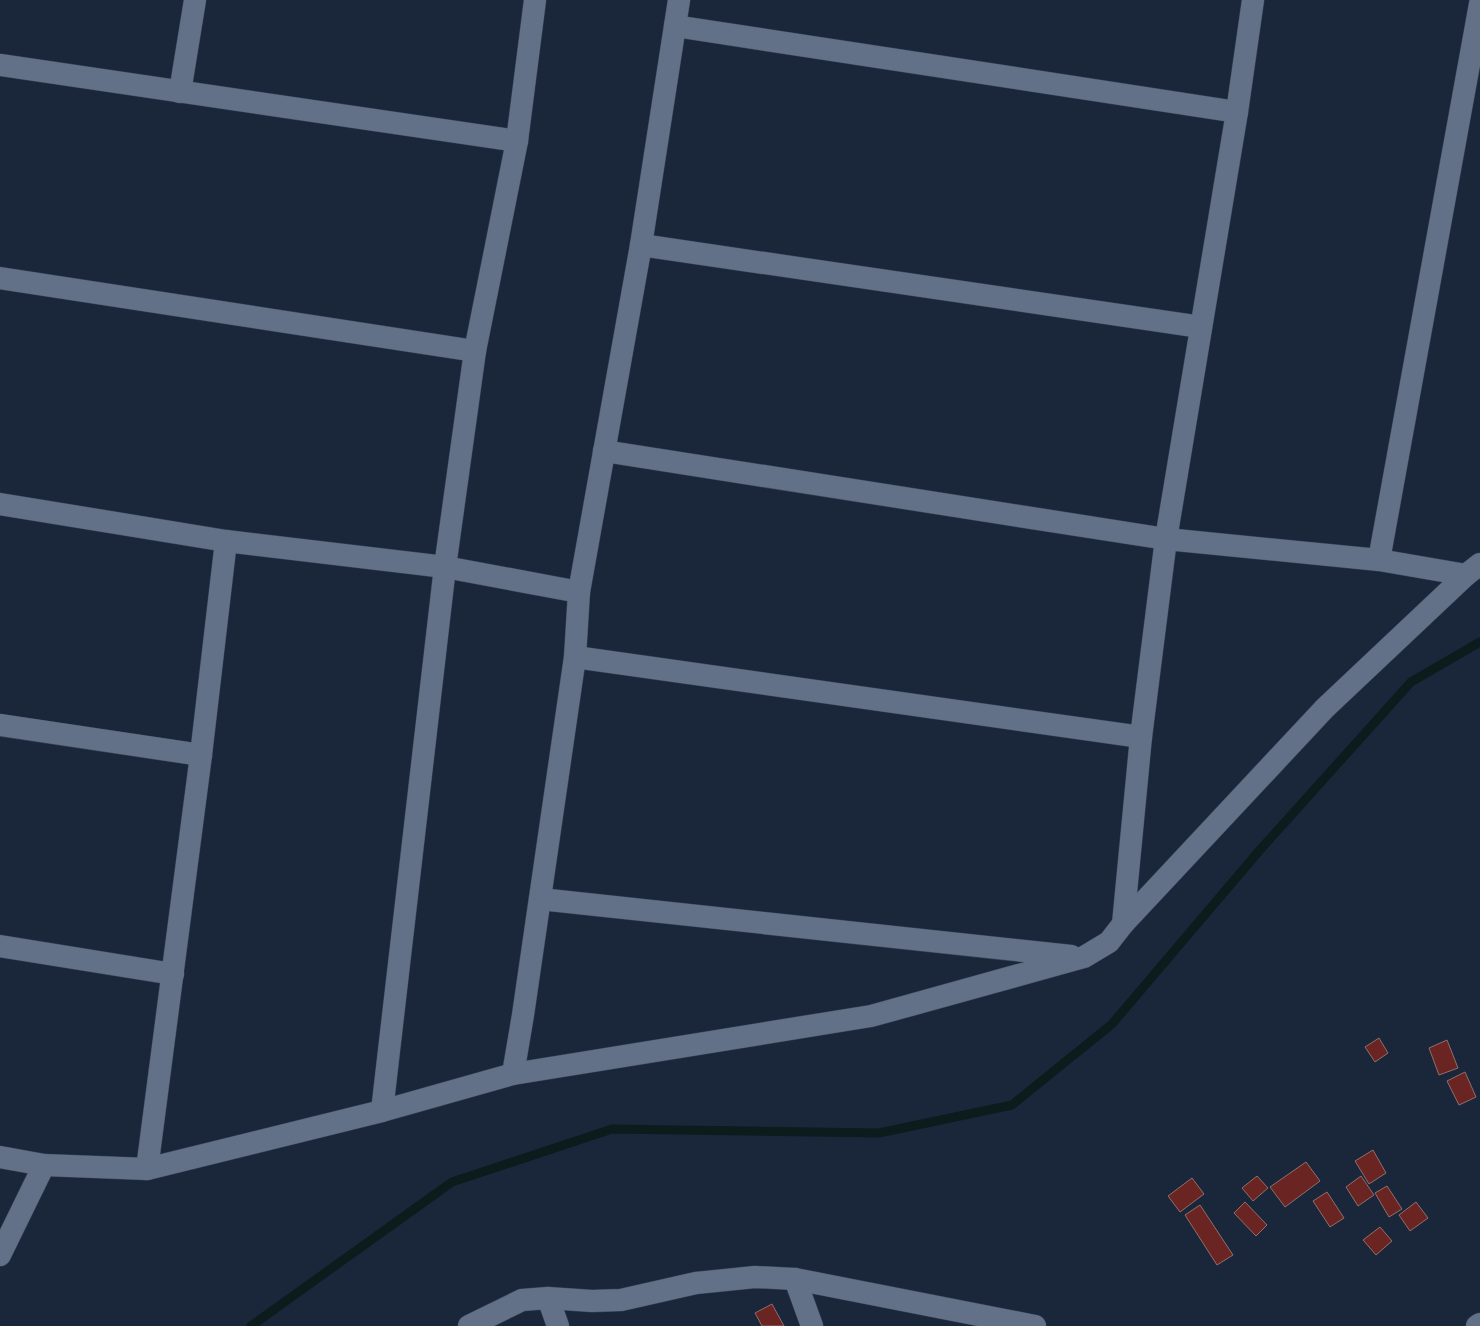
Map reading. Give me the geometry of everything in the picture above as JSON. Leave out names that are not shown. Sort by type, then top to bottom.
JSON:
[{"type":"street","points":[[180,92],[195,0]]},
{"type":"street","points":[[382,1111],[445,567],[474,351],[517,141],[535,0]]},
{"type":"street","points":[[513,1074],[575,657],[579,592],[641,245],[679,0]]},
{"type":"street","points":[[1123,924],[1141,737],[1166,539],[1253,0]]},
{"type":"street","points":[[1379,560],[1480,4]]},
{"type":"street","points":[[675,26],[1236,112]]},
{"type":"street","points":[[0,65],[517,141]]},
{"type":"street","points":[[641,245],[1201,327]]},
{"type":"street","points":[[0,278],[474,351]]},
{"type":"street","points":[[604,451],[1166,539],[1473,570]]},
{"type":"street","points":[[0,504],[226,541],[445,567],[579,592]]},
{"type":"street","points":[[147,1169],[201,755],[226,541]]},
{"type":"street","points":[[0,1157],[44,1165],[147,1169],[382,1111],[513,1074],[871,1016],[1084,957],[1109,942],[1123,924],[1325,708],[1473,570]]},
{"type":"street","points":[[575,657],[1141,737]]},
{"type":"street","points":[[0,725],[201,755]]},
{"type":"street","points":[[540,899],[1084,957]]},
{"type":"street","points":[[0,946],[173,974]]},
{"type":"street","points":[[0,1254],[44,1165]]},
{"type":"street","points":[[469,1326],[522,1300],[548,1298],[592,1301],[620,1300],[696,1283],[756,1277],[795,1279],[1035,1326]]},
{"type":"street","points":[[795,1279],[812,1326]]},
{"type":"street","points":[[548,1298],[558,1326]]},
{"type":"building","points":[[1379,1038],[1388,1053],[1375,1062],[1365,1047]]},
{"type":"building","points":[[1447,1040],[1458,1068],[1439,1075],[1429,1048]]},
{"type":"building","points":[[1465,1072],[1476,1097],[1459,1105],[1447,1081]]},
{"type":"building","points":[[1373,1150],[1386,1173],[1369,1184],[1355,1161]]},
{"type":"building","points":[[1306,1162],[1320,1181],[1285,1207],[1270,1187]]},
{"type":"building","points":[[1257,1176],[1268,1188],[1253,1201],[1242,1188]]},
{"type":"building","points":[[1361,1176],[1374,1195],[1358,1206],[1346,1187]]},
{"type":"building","points":[[1192,1178],[1204,1194],[1180,1212],[1168,1196]]},
{"type":"building","points":[[1387,1186],[1402,1209],[1389,1217],[1375,1193]]},
{"type":"building","points":[[1327,1192],[1344,1218],[1330,1227],[1313,1201]]},
{"type":"building","points":[[1245,1202],[1267,1225],[1256,1236],[1234,1213]]},
{"type":"building","points":[[1416,1202],[1428,1218],[1410,1231],[1399,1215]]},
{"type":"building","points":[[1200,1205],[1233,1255],[1217,1265],[1185,1215]]},
{"type":"building","points":[[1380,1227],[1392,1241],[1376,1255],[1363,1240]]},
{"type":"building","points":[[772,1304],[784,1326],[762,1326],[755,1313]]},
{"type":"waterway","points":[[251,1326],[452,1182],[612,1129],[879,1133],[1012,1105],[1112,1024],[1259,851],[1411,682],[1480,642]]}]
